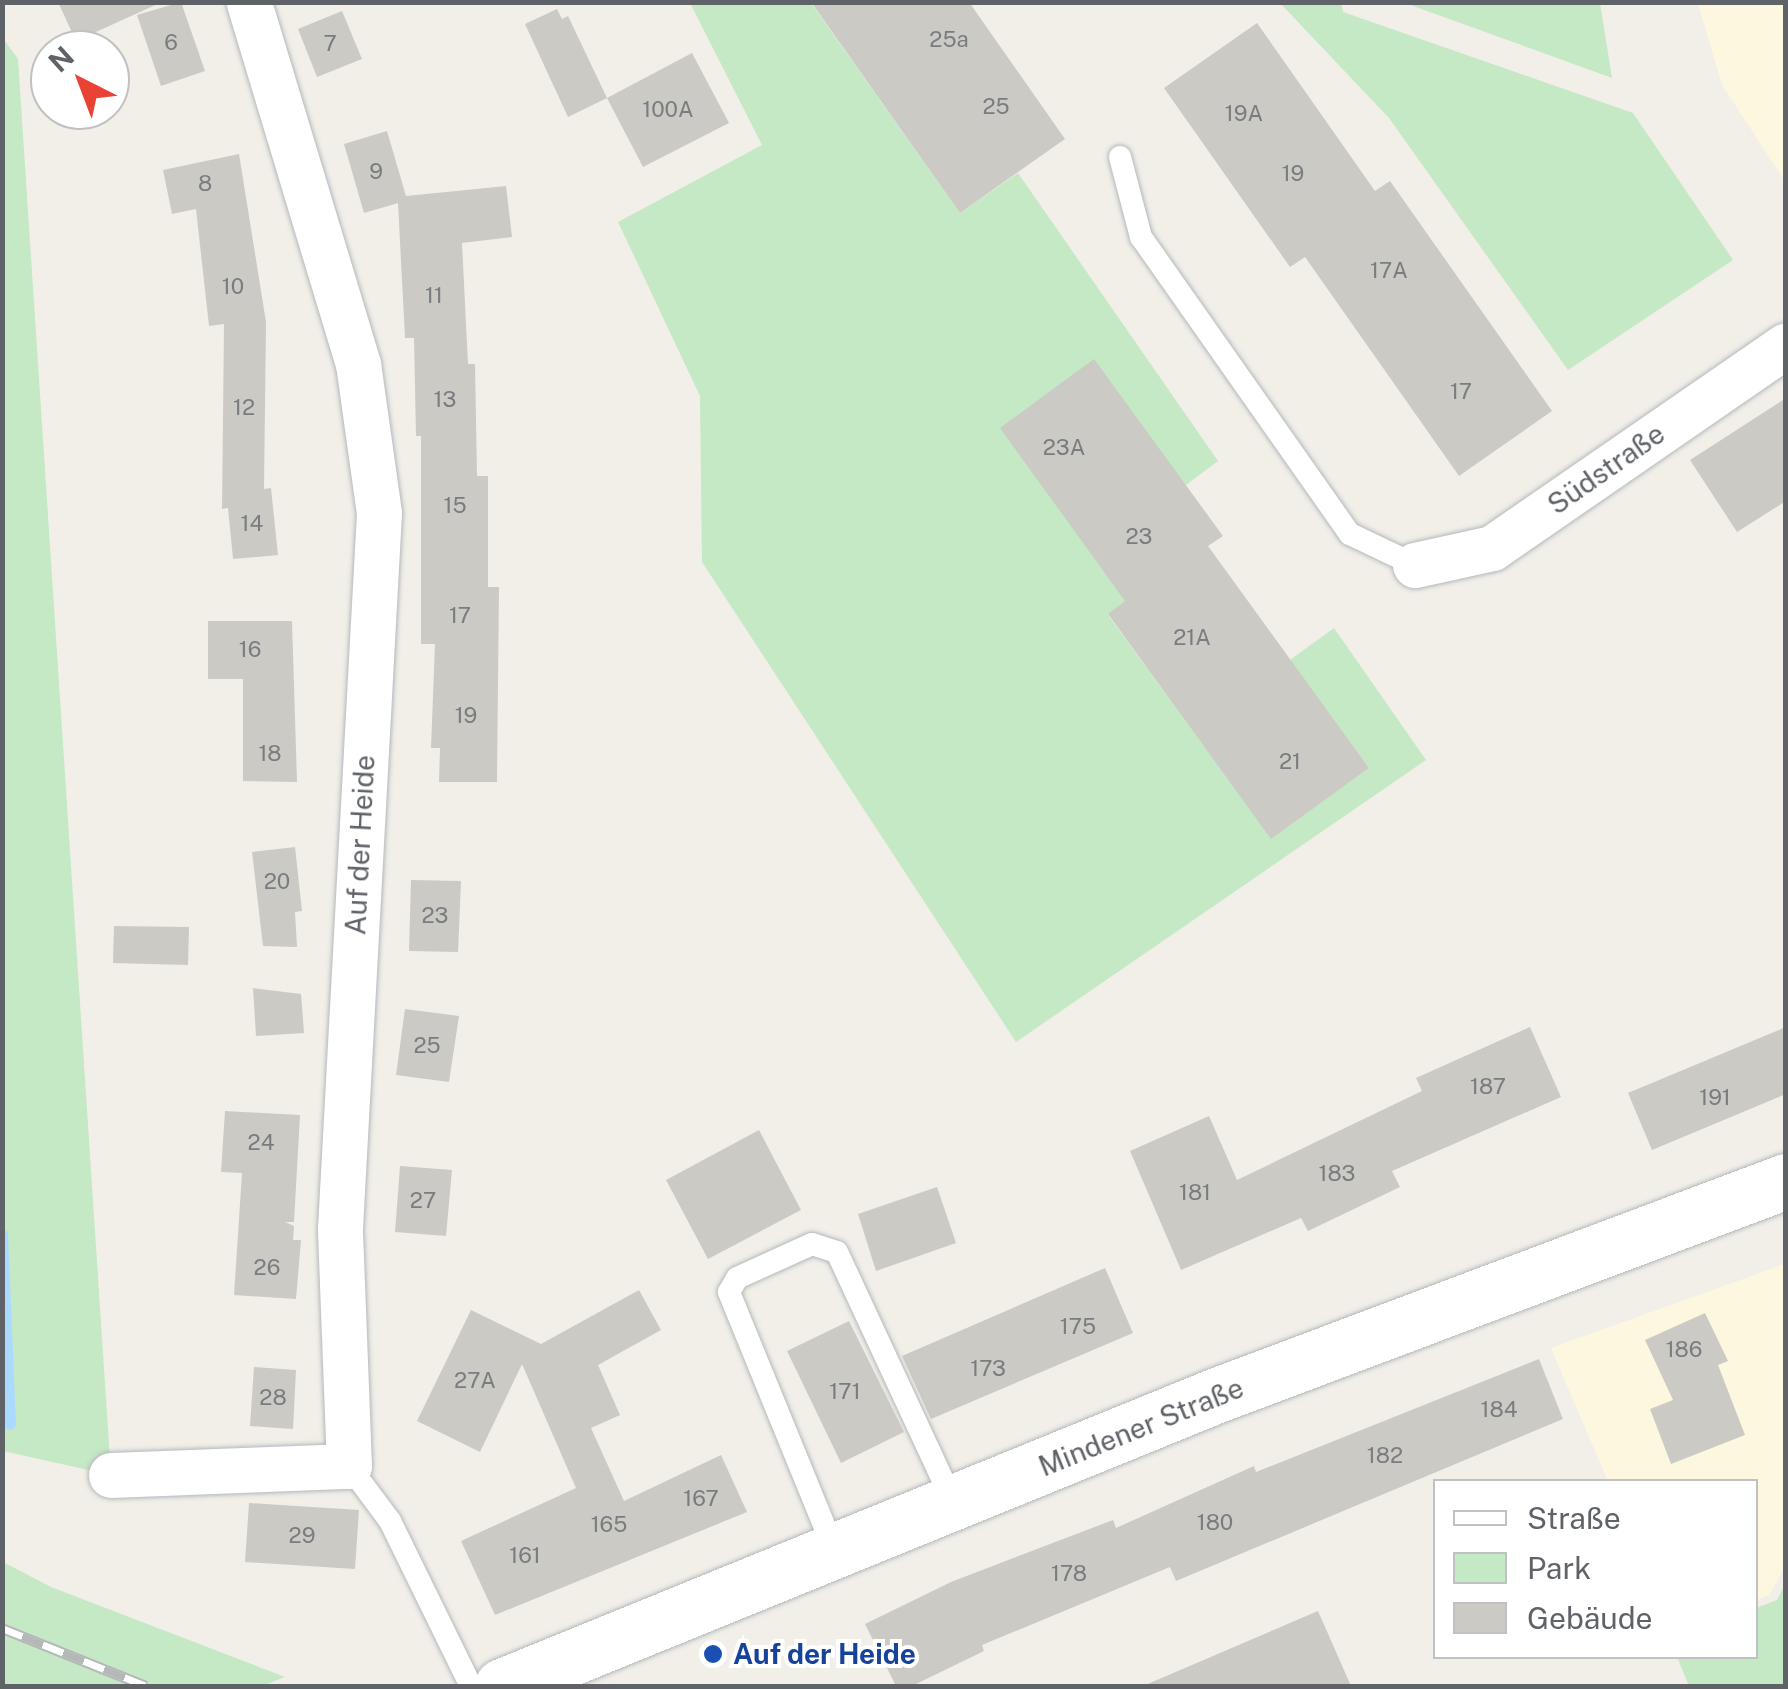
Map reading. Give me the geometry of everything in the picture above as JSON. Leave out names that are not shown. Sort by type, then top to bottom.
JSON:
[{"type":"main road","name":"Mindener Straße","points":[[502,1686],[1499,1285],[1786,1181]]},
{"type":"street","name":"Auf der Heide","points":[[249,2],[358,364],[378,513],[340,1228],[349,1466]]},
{"type":"street","name":"Südstraße","points":[[1415,565],[1492,548],[1786,345]]},
{"type":"street","points":[[112,1475],[329,1472],[349,1466]]},
{"type":"lane","points":[[1120,157],[1141,238],[1350,534],[1415,565]]},
{"type":"lane","points":[[834,1552],[729,1292],[737,1278],[812,1244],[837,1252],[953,1504]]},
{"type":"lane","points":[[349,1466],[390,1521],[471,1686]]},
{"type":"shaded area","points":[[1698,3],[1785,3],[1785,181],[1722,85]]},
{"type":"shaded area","points":[[1785,1264],[1786,1565],[1769,1595],[1758,1599],[1758,1479],[1607,1479],[1551,1348]]},
{"type":"green space","points":[[690,3],[811,3],[960,213],[1018,173],[1218,461],[1186,485],[1125,601],[1108,615],[1271,838],[1369,768],[1290,660],[1334,628],[1426,760],[1016,1042],[702,562],[700,396],[618,222],[762,145]]},
{"type":"green space","points":[[1280,3],[1341,3],[1343,12],[1633,113],[1733,260],[1568,370],[1389,118]]},
{"type":"green space","points":[[1405,3],[1600,3],[1612,78]]},
{"type":"green space","points":[[2,37],[18,59],[111,1475],[3,1451]]},
{"type":"green space","points":[[3,1562],[51,1587],[285,1677],[262,1686],[3,1686]]},
{"type":"green space","points":[[1785,1584],[1785,1686],[1689,1686],[1678,1659],[1758,1659],[1758,1607],[1777,1600]]},
{"type":"building","points":[[58,2],[162,2],[100,30],[71,30]]},
{"type":"building","points":[[181,2],[205,71],[161,86],[137,15]]},
{"type":"building","points":[[811,2],[969,2],[1065,139],[960,213]]},
{"type":"building","points":[[557,9],[562,19],[568,16],[607,98],[568,117],[525,24]]},
{"type":"building","points":[[342,11],[362,59],[317,77],[298,29]]},
{"type":"building","points":[[1257,23],[1375,191],[1390,181],[1552,411],[1459,476],[1305,257],[1290,267],[1164,88]]},
{"type":"building","points":[[692,53],[729,123],[643,167],[607,98]]},
{"type":"building","points":[[387,131],[406,196],[506,186],[512,237],[462,243],[468,364],[475,364],[477,476],[488,476],[488,587],[499,587],[497,782],[439,782],[440,748],[431,748],[435,644],[421,644],[421,436],[416,436],[414,338],[405,338],[398,203],[364,213],[344,144]]},
{"type":"building","points":[[239,154],[266,322],[264,489],[271,488],[278,555],[233,559],[228,508],[222,509],[224,324],[209,326],[196,209],[172,214],[163,170]]},
{"type":"building","points":[[1094,359],[1223,536],[1208,546],[1369,768],[1271,839],[1108,614],[1125,601],[1000,428]]},
{"type":"building","points":[[1786,398],[1786,501],[1737,532],[1690,460]]},
{"type":"building","points":[[208,621],[292,621],[297,782],[243,781],[243,679],[208,679]]},
{"type":"building","points":[[295,847],[302,911],[295,912],[297,947],[263,946],[252,852]]},
{"type":"building","points":[[411,880],[461,881],[458,952],[409,951]]},
{"type":"building","points":[[114,926],[189,927],[188,965],[113,963]]},
{"type":"building","points":[[253,988],[301,994],[304,1033],[256,1036]]},
{"type":"building","points":[[405,1009],[459,1016],[449,1082],[396,1075]]},
{"type":"building","points":[[1530,1027],[1561,1097],[1392,1171],[1400,1187],[1308,1231],[1301,1218],[1181,1270],[1130,1151],[1209,1116],[1237,1180],[1422,1091],[1416,1078]]},
{"type":"building","points":[[1786,1027],[1786,1094],[1652,1150],[1628,1093]]},
{"type":"building","points":[[225,1111],[300,1115],[294,1222],[285,1222],[294,1226],[293,1240],[301,1240],[296,1299],[234,1295],[242,1173],[221,1172]]},
{"type":"building","points":[[759,1130],[801,1210],[708,1259],[666,1180]]},
{"type":"building","points":[[400,1166],[452,1170],[446,1236],[395,1232]]},
{"type":"building","points":[[937,1187],[956,1243],[876,1271],[858,1214]]},
{"type":"building","points":[[1105,1268],[1133,1333],[931,1419],[902,1356]]},
{"type":"building","points":[[639,1290],[661,1330],[598,1365],[620,1415],[591,1428],[624,1501],[721,1455],[747,1512],[495,1615],[461,1541],[576,1488],[522,1364],[480,1452],[417,1421],[471,1310],[541,1344]]},
{"type":"building","points":[[1705,1313],[1728,1361],[1718,1365],[1745,1435],[1671,1464],[1650,1409],[1673,1400],[1645,1340]]},
{"type":"building","points":[[849,1321],[904,1432],[841,1463],[787,1351]]},
{"type":"building","points":[[1539,1359],[1563,1419],[1176,1581],[1170,1567],[982,1645],[984,1651],[912,1686],[896,1686],[865,1624],[951,1582],[1113,1520],[1116,1528],[1254,1466],[1256,1472]]},
{"type":"building","points":[[254,1367],[296,1370],[293,1429],[250,1426]]},
{"type":"building","points":[[249,1503],[359,1510],[355,1569],[245,1562]]},
{"type":"building","points":[[1318,1611],[1351,1686],[1143,1686]]},
{"type":"waterway","points":[[2,1235],[10,1424]]},
{"type":"railway","points":[[2,1628],[146,1686]]},
{"type":"place","name":"Auf der Heide","points":[[713,1654]]}]
